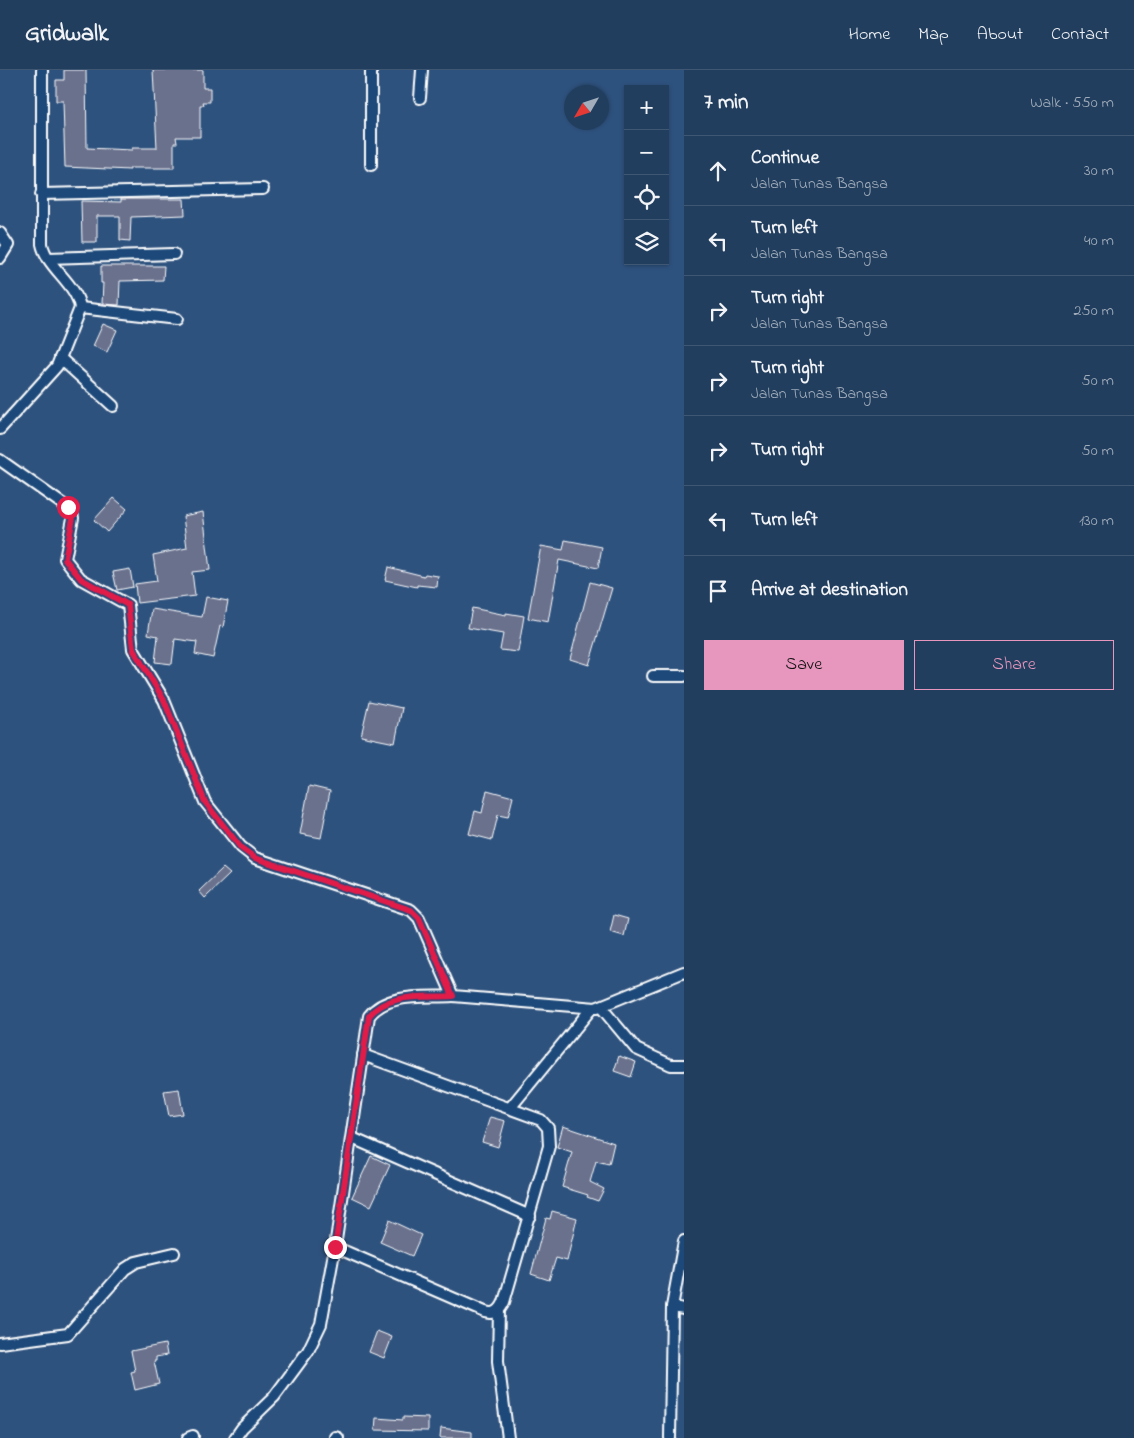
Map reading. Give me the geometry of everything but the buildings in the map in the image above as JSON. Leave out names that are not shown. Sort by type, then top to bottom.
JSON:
[{"type":"street","points":[[0,428],[48,376],[60,358],[80,308],[77,298],[48,258],[42,244],[42,70]]},
{"type":"street","points":[[370,70],[371,165]]},
{"type":"street","points":[[420,98],[422,70]]},
{"type":"street","points":[[41,194],[263,188]]},
{"type":"street","points":[[0,233],[8,245],[0,258]]},
{"type":"street","points":[[48,258],[174,254]]},
{"type":"street","points":[[80,308],[177,319]]},
{"type":"street","points":[[60,358],[113,406]]},
{"type":"street","points":[[0,460],[71,510],[73,518],[65,559],[81,579],[128,605],[133,649],[164,700],[205,802],[241,848],[255,858],[411,910],[419,918],[453,996]]},
{"type":"street","points":[[653,676],[684,676]]},
{"type":"street","points":[[235,1438],[242,1428],[274,1397],[316,1338],[321,1324],[352,1138],[369,1016],[379,1006],[395,1000],[453,996],[596,1008],[684,972]]},
{"type":"street","points":[[596,1008],[636,1049],[671,1065],[684,1065]]},
{"type":"street","points":[[510,1108],[596,1008]]},
{"type":"street","points":[[363,1055],[541,1120],[549,1133],[548,1146],[530,1216],[499,1310],[497,1354],[508,1438]]},
{"type":"street","points":[[352,1138],[530,1216]]},
{"type":"street","points":[[670,1438],[672,1307],[684,1241]]},
{"type":"street","points":[[335,1247],[485,1312],[494,1313],[499,1310]]},
{"type":"street","points":[[0,1343],[68,1334],[125,1268],[136,1262],[174,1253]]},
{"type":"street","points":[[672,1307],[684,1309]]},
{"type":"route","points":[[68,507],[73,518],[65,559],[71,569],[81,579],[126,602],[128,605],[130,609],[133,649],[164,700],[209,809],[249,855],[392,902],[415,913],[419,918],[453,996],[386,1002],[369,1016],[335,1247]]}]
